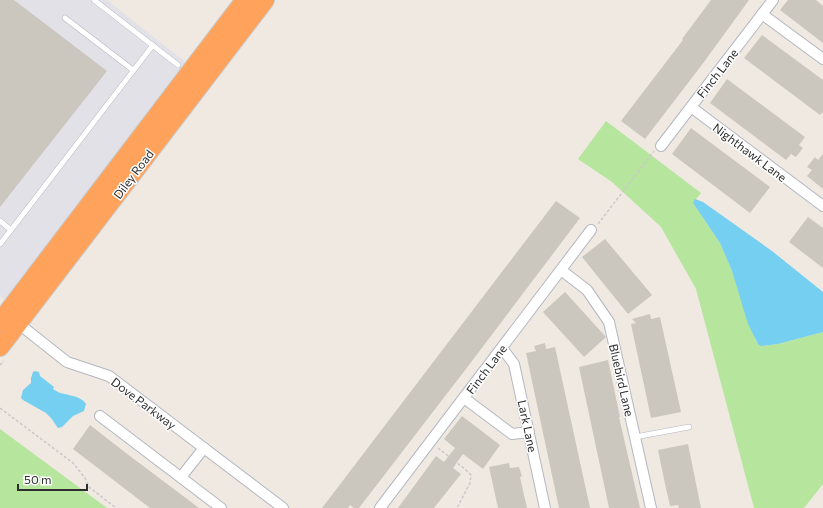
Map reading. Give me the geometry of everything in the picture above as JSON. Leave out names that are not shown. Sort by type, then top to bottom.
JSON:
[{"type":"highway","name":"Diley Road","points":[[0,347],[6,317],[245,0]]},
{"type":"highway","name":"Diley Road","points":[[6,317],[265,0]]},
{"type":"street","name":"Finch Lane","points":[[661,146],[773,0]]},
{"type":"street","points":[[762,14],[823,59]]},
{"type":"street","name":"Nighthawk Lane","points":[[691,107],[823,206]]},
{"type":"street","name":"Finch Lane","points":[[380,508],[591,230]]},
{"type":"street","name":"Bluebird Lane","points":[[561,270],[587,290],[609,322],[651,508]]},
{"type":"street","name":"Dove Parkway","points":[[6,317],[67,362],[109,376],[283,508]]},
{"type":"street","name":"Lark Lane","points":[[502,348],[514,364],[546,508]]},
{"type":"street","points":[[464,398],[512,434],[529,432]]},
{"type":"street","points":[[100,416],[221,508]]},
{"type":"street","points":[[181,477],[204,448]]},
{"type":"lane","points":[[94,0],[178,65]]},
{"type":"lane","points":[[65,18],[133,70]]},
{"type":"lane","points":[[0,244],[152,45]]},
{"type":"lane","points":[[0,221],[11,230]]},
{"type":"lane","points":[[635,437],[689,427]]},
{"type":"path","points":[[591,230],[596,227],[654,151],[661,146]]},
{"type":"path","points":[[0,408],[73,463],[85,478],[89,487],[116,508]]},
{"type":"path","points":[[430,442],[471,475],[470,482],[457,508]]},
{"type":"shaded area","points":[[0,0],[107,0],[189,65],[6,301],[0,296]]},
{"type":"green space","points":[[606,121],[701,193],[693,203],[720,243],[732,271],[756,341],[761,346],[778,344],[823,332],[823,484],[804,508],[754,508],[696,289],[661,227],[612,182],[578,159]]},
{"type":"green space","points":[[0,429],[107,508],[0,508]]},
{"type":"water","points":[[695,199],[703,202],[772,251],[823,292],[823,332],[778,344],[761,346],[758,344],[748,324],[732,271],[720,243],[693,203]]},
{"type":"water","points":[[33,372],[39,372],[40,376],[54,387],[53,389],[79,398],[83,401],[86,404],[84,411],[73,416],[62,427],[58,428],[46,413],[23,400],[21,398],[23,390],[31,383]]},
{"type":"building","points":[[0,0],[14,0],[107,71],[0,207]]},
{"type":"building","points":[[711,0],[749,0],[645,139],[621,121],[683,40],[682,39]]},
{"type":"building","points":[[788,0],[816,0],[823,6],[823,43],[780,10]]},
{"type":"building","points":[[762,35],[823,80],[823,112],[820,115],[744,58]]},
{"type":"building","points":[[727,79],[805,137],[799,145],[803,148],[796,157],[791,154],[786,160],[710,103]]},
{"type":"building","points":[[691,128],[770,187],[750,213],[672,154]]},
{"type":"building","points":[[823,154],[823,189],[807,176],[812,170],[807,167],[815,157],[818,160]]},
{"type":"building","points":[[556,201],[580,218],[469,365],[359,508],[354,508],[350,505],[348,508],[322,508]]},
{"type":"building","points":[[808,217],[823,228],[823,268],[789,242]]},
{"type":"building","points":[[605,239],[652,295],[628,314],[582,257]]},
{"type":"building","points":[[565,292],[606,337],[584,357],[543,312]]},
{"type":"building","points":[[650,314],[651,319],[660,317],[681,412],[651,418],[631,324],[636,323],[632,319]]},
{"type":"building","points":[[545,343],[546,349],[555,347],[590,508],[559,508],[526,353],[536,351],[534,346]]},
{"type":"building","points":[[608,360],[619,417],[640,508],[609,508],[579,367]]},
{"type":"building","points":[[462,416],[500,445],[483,469],[463,454],[453,468],[461,474],[434,508],[398,508],[436,456],[444,462],[455,448],[444,439]]},
{"type":"building","points":[[90,425],[199,508],[150,508],[73,449]]},
{"type":"building","points":[[688,444],[701,508],[679,508],[678,505],[670,506],[658,450]]},
{"type":"building","points":[[509,463],[510,468],[519,467],[522,476],[520,477],[527,508],[498,508],[489,467]]}]
